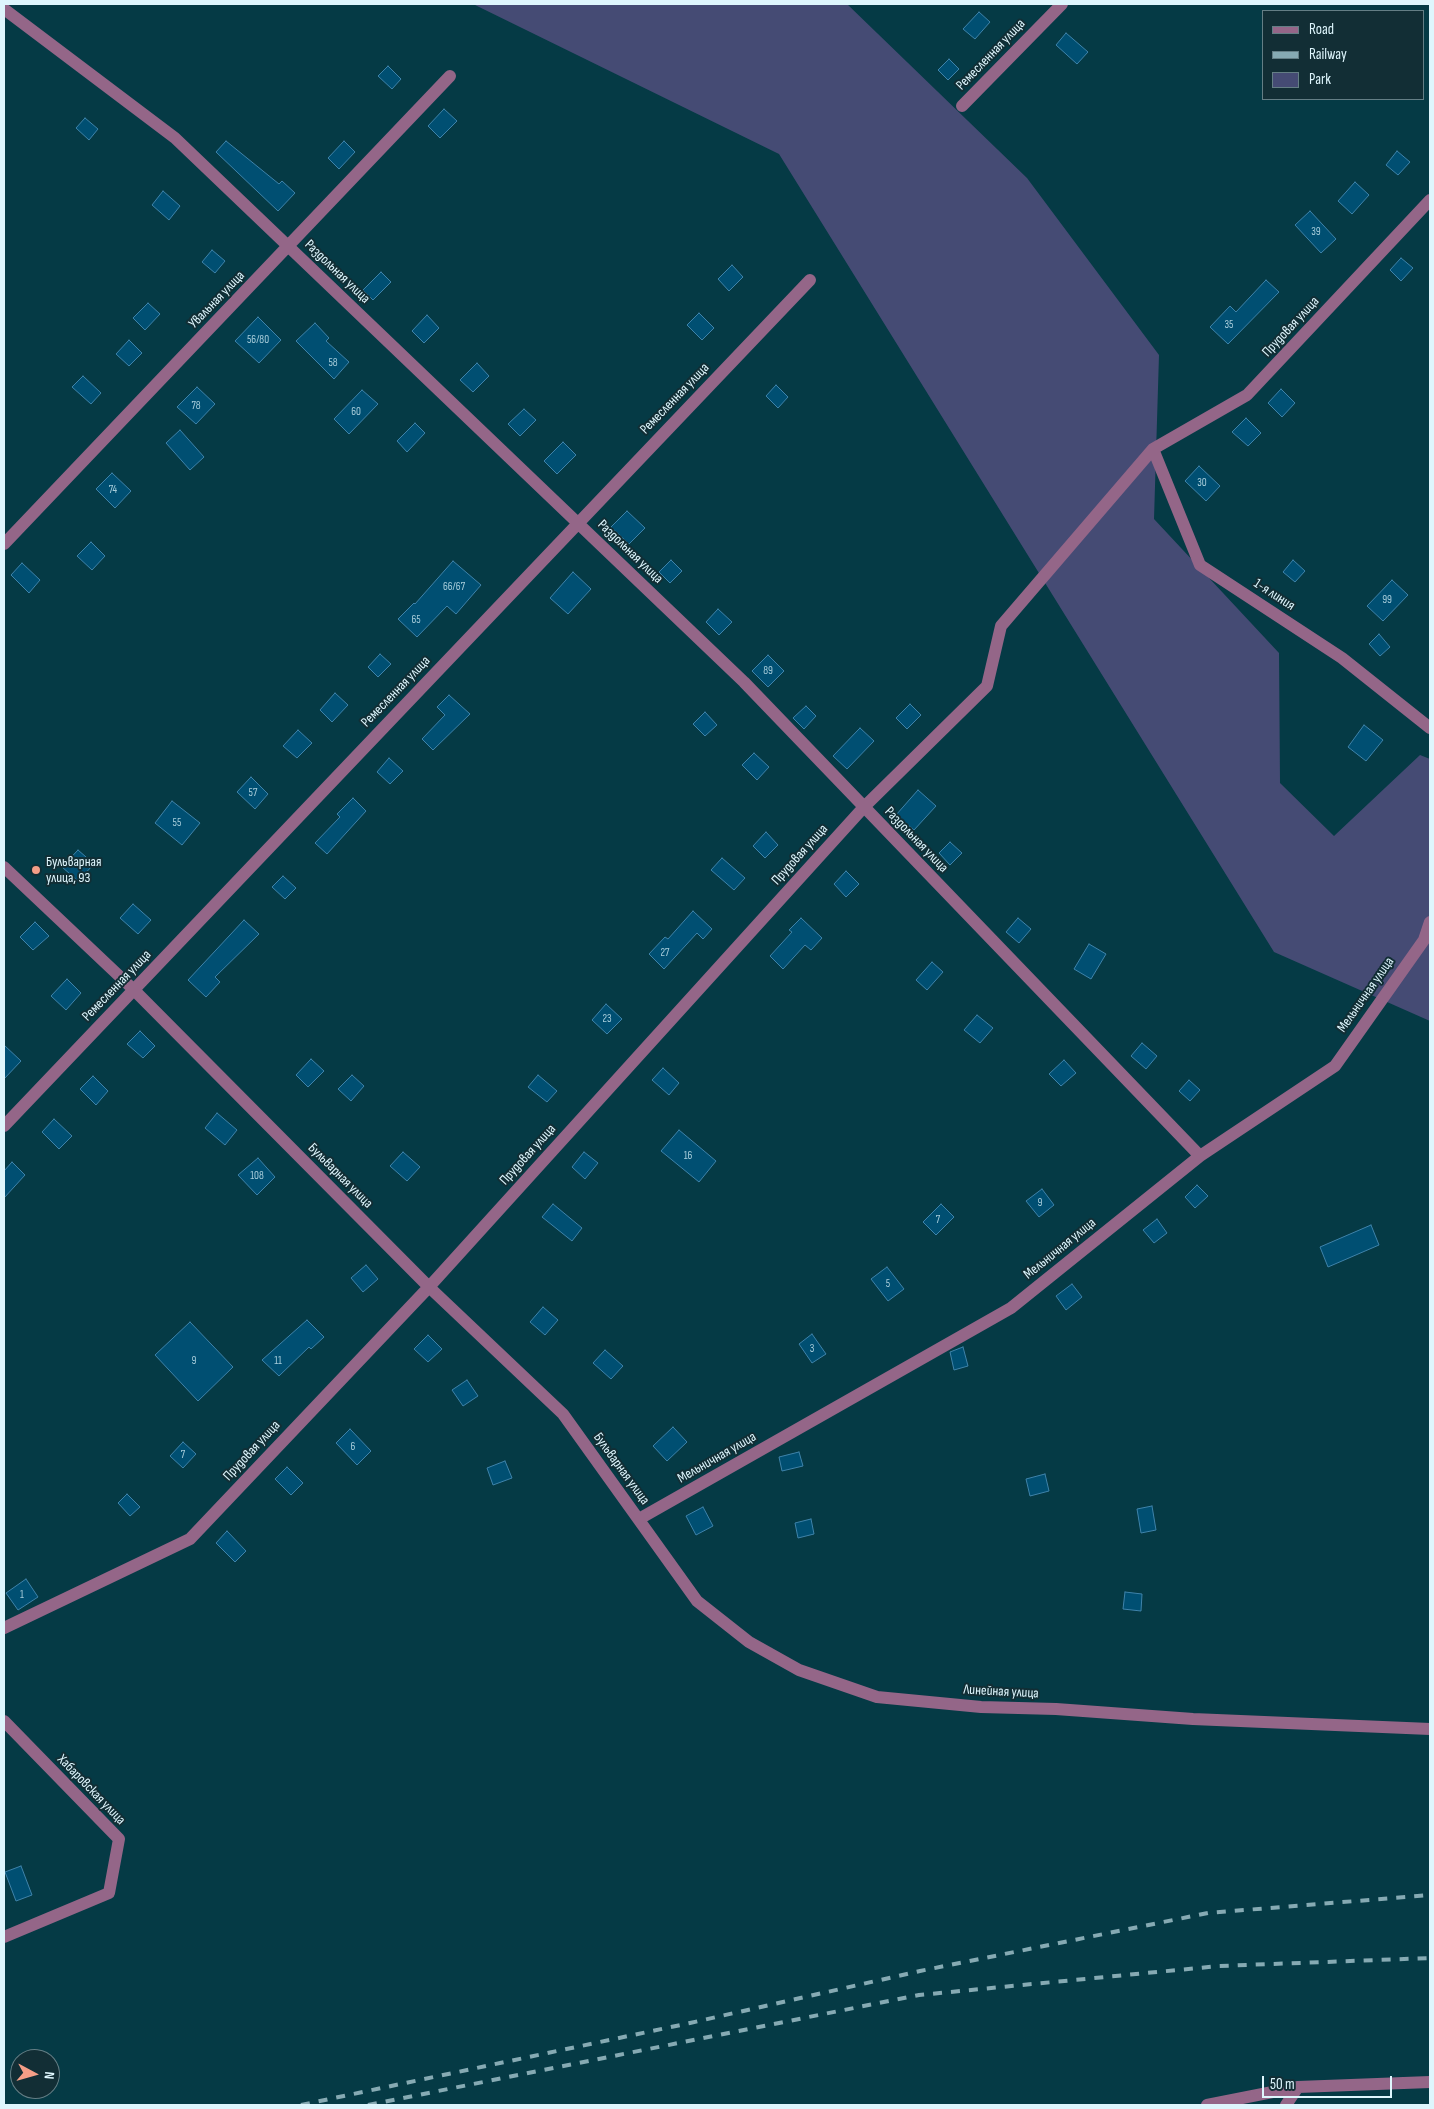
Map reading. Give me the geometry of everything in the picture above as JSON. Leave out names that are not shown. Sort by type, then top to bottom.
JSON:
[{"type":"street","name":"Ремесленная улица","points":[[962,106],[1062,4]]},
{"type":"street","name":"Раздольная улица","points":[[4,9],[175,138],[744,682],[1200,1156]]},
{"type":"street","name":"Увальная улица","points":[[4,544],[450,76]]},
{"type":"street","name":"Прудовая улица","points":[[4,1628],[190,1539],[428,1287],[864,807],[987,686],[1001,626],[1153,448],[1248,395],[1430,200]]},
{"type":"street","name":"Ремесленная улица","points":[[4,1126],[810,280]]},
{"type":"street","name":"1-я линия","points":[[1153,448],[1200,565],[1342,658],[1430,728]]},
{"type":"street","name":"Бульварная улица","points":[[4,867],[134,990],[428,1287],[563,1414],[639,1519]]},
{"type":"street","name":"Мельничная улица","points":[[639,1519],[1011,1308],[1200,1156],[1335,1066],[1424,940],[1430,922]]},
{"type":"street","name":"Линейная улица","points":[[639,1519],[698,1600],[749,1642],[799,1670],[878,1697],[982,1707],[1056,1709],[1193,1719],[1430,1729]]},
{"type":"street","name":"Хабаровская улица","points":[[4,1721],[119,1840],[109,1893],[4,1937]]},
{"type":"street","points":[[1207,2105],[1298,2087],[1430,2082]]},
{"type":"street","points":[[1286,2105],[1298,2087]]},
{"type":"green space","points":[[473,4],[847,4],[1027,178],[1159,355],[1154,519],[1279,653],[1280,783],[1334,836],[1420,755],[1430,759],[1430,1021],[1274,952],[779,154]]},
{"type":"building","points":[[979,12],[990,22],[975,39],[963,29]]},
{"type":"building","points":[[1066,33],[1088,52],[1077,64],[1056,45]]},
{"type":"building","points":[[949,59],[959,69],[948,80],[938,70]]},
{"type":"building","points":[[388,66],[401,79],[392,89],[378,76]]},
{"type":"building","points":[[444,109],[457,121],[440,138],[428,126]]},
{"type":"building","points":[[85,118],[98,129],[89,140],[76,128]]},
{"type":"building","points":[[226,141],[279,184],[282,181],[295,193],[278,211],[216,152]]},
{"type":"building","points":[[344,141],[355,152],[339,169],[328,158]]},
{"type":"building","points":[[1397,151],[1410,162],[1398,175],[1386,165]]},
{"type":"building","points":[[1355,182],[1369,195],[1352,214],[1338,201]]},
{"type":"building","points":[[163,191],[180,206],[169,220],[152,205]]},
{"type":"building","points":[[1310,211],[1336,239],[1321,253],[1295,225]]},
{"type":"building","points":[[212,250],[225,261],[215,273],[202,262]]},
{"type":"building","points":[[1401,258],[1413,268],[1401,281],[1390,270]]},
{"type":"building","points":[[732,265],[743,277],[729,291],[718,279]]},
{"type":"building","points":[[381,272],[391,282],[373,300],[363,290]]},
{"type":"building","points":[[1266,280],[1279,292],[1228,344],[1210,327],[1230,306],[1236,312]]},
{"type":"building","points":[[148,303],[160,314],[145,330],[133,318]]},
{"type":"building","points":[[699,313],[714,328],[702,340],[687,325]]},
{"type":"building","points":[[427,315],[439,328],[424,343],[412,331]]},
{"type":"building","points":[[258,317],[281,340],[259,363],[235,341]]},
{"type":"building","points":[[315,323],[329,338],[326,341],[349,362],[334,379],[296,341]]},
{"type":"building","points":[[129,340],[142,353],[129,366],[116,354]]},
{"type":"building","points":[[477,363],[489,376],[473,392],[460,380]]},
{"type":"building","points":[[83,376],[101,393],[91,404],[72,387]]},
{"type":"building","points":[[776,385],[788,397],[778,408],[766,396]]},
{"type":"building","points":[[197,387],[215,404],[196,424],[177,407]]},
{"type":"building","points":[[1281,389],[1295,403],[1282,417],[1268,403]]},
{"type":"building","points":[[362,390],[378,404],[349,434],[334,419]]},
{"type":"building","points":[[524,409],[536,420],[520,436],[508,424]]},
{"type":"building","points":[[1246,418],[1261,433],[1248,446],[1232,432]]},
{"type":"building","points":[[415,423],[425,433],[407,452],[397,441]]},
{"type":"building","points":[[180,430],[204,457],[190,470],[166,443]]},
{"type":"building","points":[[563,442],[576,455],[557,474],[544,461]]},
{"type":"building","points":[[1199,466],[1220,486],[1206,501],[1185,481]]},
{"type":"building","points":[[112,473],[131,491],[115,508],[96,489]]},
{"type":"building","points":[[627,511],[645,528],[629,544],[611,527]]},
{"type":"building","points":[[91,542],[105,556],[92,570],[77,556]]},
{"type":"building","points":[[671,560],[682,571],[670,583],[659,572]]},
{"type":"building","points":[[1293,560],[1305,571],[1295,582],[1283,572]]},
{"type":"building","points":[[453,561],[481,585],[456,614],[447,606],[417,637],[398,619],[415,604]]},
{"type":"building","points":[[22,563],[40,580],[29,593],[11,575]]},
{"type":"building","points":[[573,572],[591,589],[568,614],[550,598]]},
{"type":"building","points":[[1392,580],[1408,595],[1383,621],[1367,606]]},
{"type":"building","points":[[718,609],[732,622],[719,635],[706,622]]},
{"type":"building","points":[[1379,634],[1390,647],[1380,656],[1369,644]]},
{"type":"building","points":[[380,654],[391,664],[378,677],[368,667]]},
{"type":"building","points":[[768,655],[784,671],[768,687],[752,671]]},
{"type":"building","points":[[335,693],[348,705],[332,722],[320,710]]},
{"type":"building","points":[[449,695],[470,714],[433,750],[422,739],[445,715],[437,707]]},
{"type":"building","points":[[910,704],[921,715],[907,729],[896,718]]},
{"type":"building","points":[[806,706],[816,716],[804,729],[793,718]]},
{"type":"building","points":[[705,712],[717,725],[705,736],[693,724]]},
{"type":"building","points":[[1364,725],[1383,740],[1366,761],[1348,747]]},
{"type":"building","points":[[860,728],[874,741],[847,769],[833,756]]},
{"type":"building","points":[[298,730],[312,743],[297,758],[283,746]]},
{"type":"building","points":[[754,753],[769,767],[757,780],[742,765]]},
{"type":"building","points":[[389,758],[403,771],[390,784],[377,772]]},
{"type":"building","points":[[251,777],[268,794],[255,809],[237,792]]},
{"type":"building","points":[[918,790],[936,806],[914,830],[896,815]]},
{"type":"building","points":[[353,798],[366,811],[327,854],[315,843],[340,817],[337,814]]},
{"type":"building","points":[[172,801],[200,823],[182,845],[155,823]]},
{"type":"building","points":[[766,832],[778,845],[765,858],[753,846]]},
{"type":"building","points":[[950,842],[962,853],[950,865],[939,853]]},
{"type":"building","points":[[78,850],[94,864],[78,881],[62,867]]},
{"type":"building","points":[[722,858],[745,878],[734,890],[711,870]]},
{"type":"building","points":[[846,871],[859,884],[846,897],[834,884]]},
{"type":"building","points":[[283,876],[296,888],[285,899],[272,887]]},
{"type":"building","points":[[133,904],[151,920],[138,934],[120,918]]},
{"type":"building","points":[[693,911],[712,929],[703,939],[697,933],[664,969],[649,954],[665,937],[668,939]]},
{"type":"building","points":[[801,918],[822,938],[811,950],[805,945],[783,969],[770,956],[792,932],[789,930]]},
{"type":"building","points":[[1018,918],[1031,929],[1019,943],[1006,932]]},
{"type":"building","points":[[244,920],[259,934],[215,977],[220,982],[206,997],[188,980]]},
{"type":"building","points":[[35,922],[49,936],[33,950],[20,937]]},
{"type":"building","points":[[1089,944],[1106,954],[1091,979],[1074,969]]},
{"type":"building","points":[[932,962],[943,972],[927,990],[916,980]]},
{"type":"building","points":[[67,979],[81,993],[66,1010],[51,996]]},
{"type":"building","points":[[606,1004],[622,1019],[607,1034],[592,1020]]},
{"type":"building","points":[[977,1015],[993,1028],[980,1043],[964,1030]]},
{"type":"building","points":[[140,1031],[155,1046],[143,1058],[127,1044]]},
{"type":"building","points":[[1142,1043],[1157,1056],[1146,1069],[1131,1056]]},
{"type":"building","points":[[4,1045],[21,1061],[4,1079]]},
{"type":"building","points":[[311,1059],[324,1071],[308,1087],[296,1075]]},
{"type":"building","points":[[1064,1060],[1076,1073],[1061,1086],[1049,1074]]},
{"type":"building","points":[[663,1068],[679,1083],[669,1095],[652,1080]]},
{"type":"building","points":[[352,1075],[364,1086],[351,1101],[338,1089]]},
{"type":"building","points":[[538,1075],[557,1091],[547,1102],[528,1087]]},
{"type":"building","points":[[93,1076],[108,1091],[96,1105],[80,1089]]},
{"type":"building","points":[[1189,1080],[1200,1090],[1190,1101],[1179,1091]]},
{"type":"building","points":[[217,1113],[237,1130],[225,1145],[205,1128]]},
{"type":"building","points":[[54,1119],[72,1136],[59,1149],[42,1132]]},
{"type":"building","points":[[679,1130],[716,1161],[699,1182],[661,1151]]},
{"type":"building","points":[[403,1152],[420,1167],[407,1181],[390,1166]]},
{"type":"building","points":[[584,1152],[598,1163],[585,1179],[572,1167]]},
{"type":"building","points":[[258,1158],[275,1177],[257,1195],[238,1175]]},
{"type":"building","points":[[12,1162],[25,1175],[4,1198],[4,1171]]},
{"type":"building","points":[[1197,1185],[1208,1196],[1195,1208],[1185,1197]]},
{"type":"building","points":[[1042,1189],[1054,1205],[1039,1217],[1026,1201]]},
{"type":"building","points":[[553,1204],[582,1228],[572,1241],[542,1217]]},
{"type":"building","points":[[941,1204],[954,1217],[936,1235],[923,1222]]},
{"type":"building","points":[[1157,1219],[1167,1233],[1154,1243],[1143,1230]]},
{"type":"building","points":[[1371,1225],[1379,1245],[1328,1267],[1320,1247]]},
{"type":"building","points":[[366,1265],[378,1279],[363,1292],[351,1278]]},
{"type":"building","points":[[887,1267],[904,1289],[888,1301],[871,1279]]},
{"type":"building","points":[[1072,1284],[1082,1297],[1066,1310],[1056,1296]]},
{"type":"building","points":[[543,1307],[558,1320],[545,1335],[530,1322]]},
{"type":"building","points":[[307,1320],[324,1337],[311,1349],[309,1347],[279,1376],[262,1360]]},
{"type":"building","points":[[190,1322],[233,1367],[198,1401],[155,1355]]},
{"type":"building","points":[[812,1334],[826,1354],[812,1363],[799,1344]]},
{"type":"building","points":[[428,1335],[442,1349],[428,1362],[414,1349]]},
{"type":"building","points":[[963,1347],[968,1366],[954,1370],[950,1352]]},
{"type":"building","points":[[605,1350],[623,1366],[611,1379],[593,1363]]},
{"type":"building","points":[[467,1380],[478,1396],[463,1406],[452,1390]]},
{"type":"building","points":[[673,1427],[687,1442],[667,1461],[653,1446]]},
{"type":"building","points":[[350,1429],[371,1451],[357,1465],[336,1443]]},
{"type":"building","points":[[183,1442],[196,1454],[183,1468],[170,1456]]},
{"type":"building","points":[[799,1452],[803,1466],[782,1471],[779,1457]]},
{"type":"building","points":[[505,1461],[512,1478],[493,1485],[487,1468]]},
{"type":"building","points":[[287,1467],[303,1483],[291,1495],[275,1479]]},
{"type":"building","points":[[1045,1474],[1049,1491],[1030,1496],[1026,1479]]},
{"type":"building","points":[[127,1494],[140,1507],[130,1516],[118,1503]]},
{"type":"building","points":[[1152,1506],[1156,1530],[1141,1533],[1137,1509]]},
{"type":"building","points":[[703,1507],[713,1526],[696,1535],[686,1516]]},
{"type":"building","points":[[811,1519],[814,1534],[798,1538],[795,1523]]},
{"type":"building","points":[[227,1531],[246,1551],[235,1562],[216,1543]]},
{"type":"building","points":[[26,1579],[38,1597],[18,1610],[6,1593]]},
{"type":"building","points":[[1125,1592],[1142,1594],[1141,1611],[1123,1609]]},
{"type":"building","points":[[21,1866],[32,1895],[16,1901],[5,1872]]},
{"type":"railway","points":[[301,2105],[690,2023],[920,1971],[1208,1913],[1430,1895]]},
{"type":"railway","points":[[368,2105],[919,1995],[1219,1966],[1430,1958]]},
{"type":"place","name":"Бульварная улица, 93","points":[[36,870]]}]
